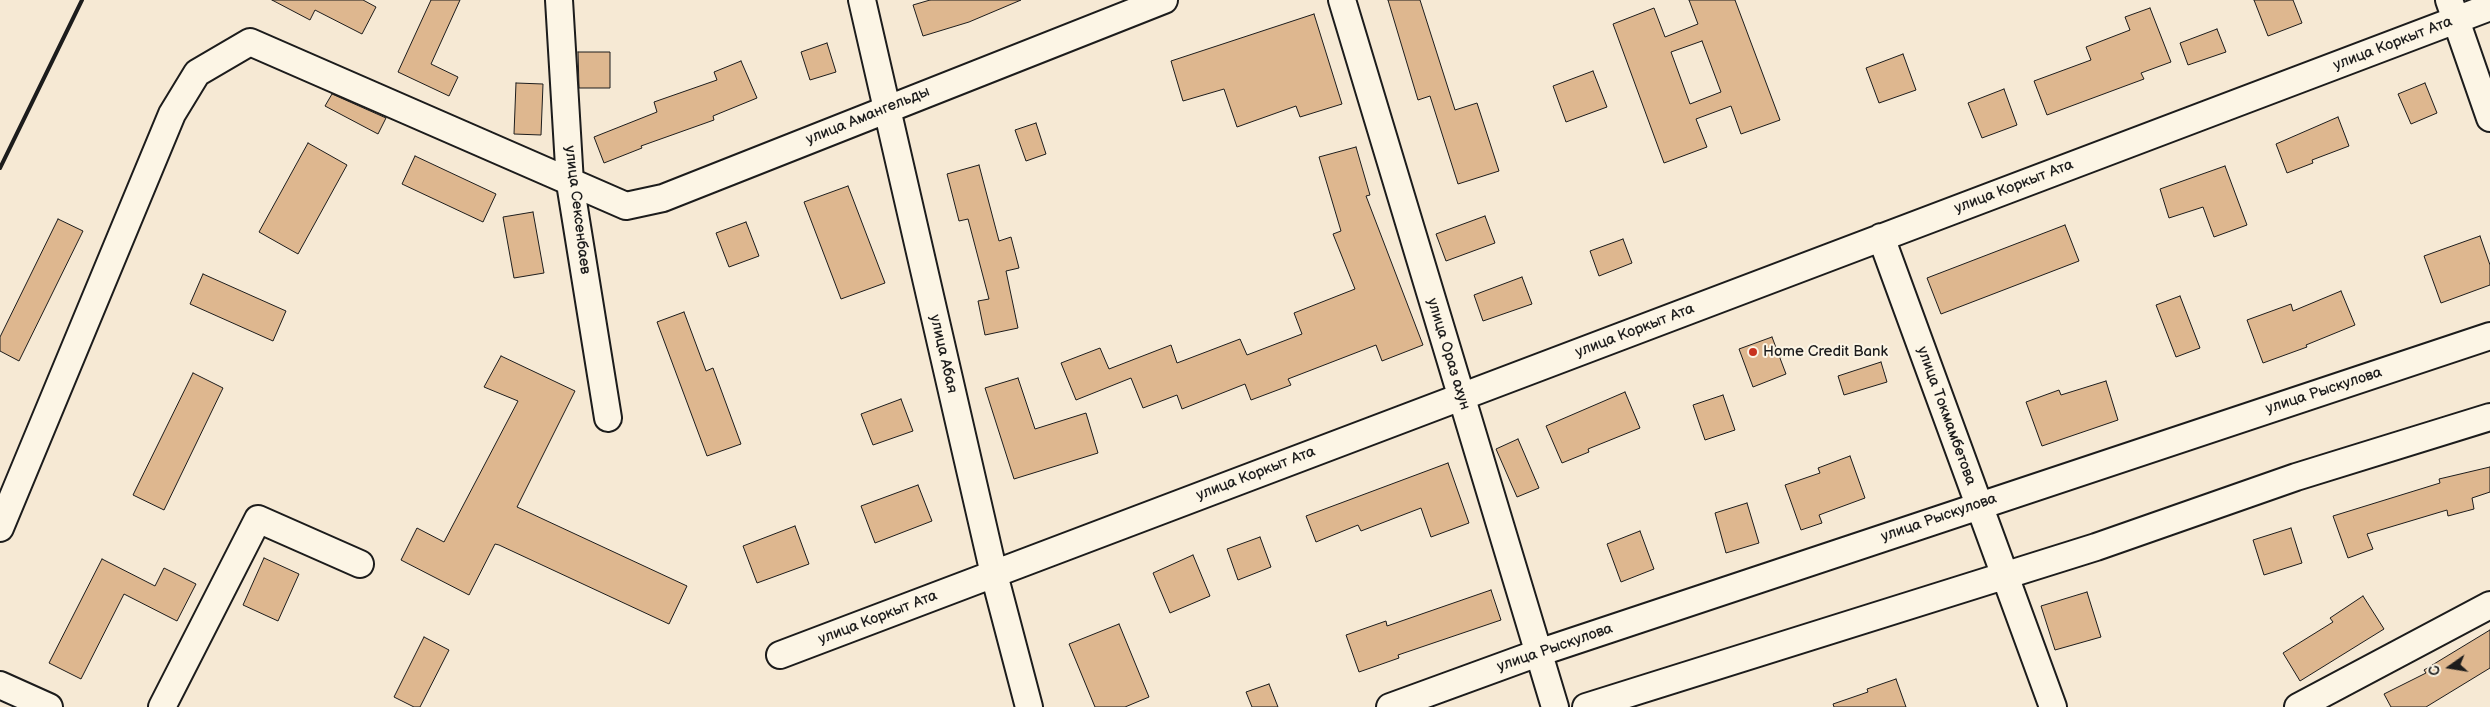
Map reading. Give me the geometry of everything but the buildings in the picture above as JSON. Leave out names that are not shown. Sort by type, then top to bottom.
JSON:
[{"type":"street","name":"улица Сексенбаев","points":[[559,0],[570,183],[608,418]]},
{"type":"street","name":"улица Абая","points":[[862,0],[994,574],[1029,707]]},
{"type":"street","name":"улица Амангельды","points":[[0,528],[172,114],[197,73],[250,42],[626,206],[643,204],[663,198],[1164,0]]},
{"type":"street","name":"улица Ораз ахун","points":[[1342,0],[1555,707]]},
{"type":"street","name":"улица Коркыт Ата","points":[[780,655],[1881,237],[2452,10],[2490,7]]},
{"type":"street","points":[[2452,10],[2490,118]]},
{"type":"street","name":"улица Токмамбетова","points":[[1881,237],[2053,707]]},
{"type":"street","name":"улица Рыскулова","points":[[1390,707],[1538,653],[1979,504],[2490,336]]},
{"type":"street","points":[[1586,707],[2005,576],[2296,477],[2490,417]]},
{"type":"street","points":[[162,707],[258,519],[360,564]]},
{"type":"street","points":[[2298,707],[2490,605]]},
{"type":"street","points":[[0,685],[49,707]]},
{"type":"railway","points":[[0,168],[82,0]]},
{"type":"place","name":"Home Credit Bank","points":[[1753,352]]}]
